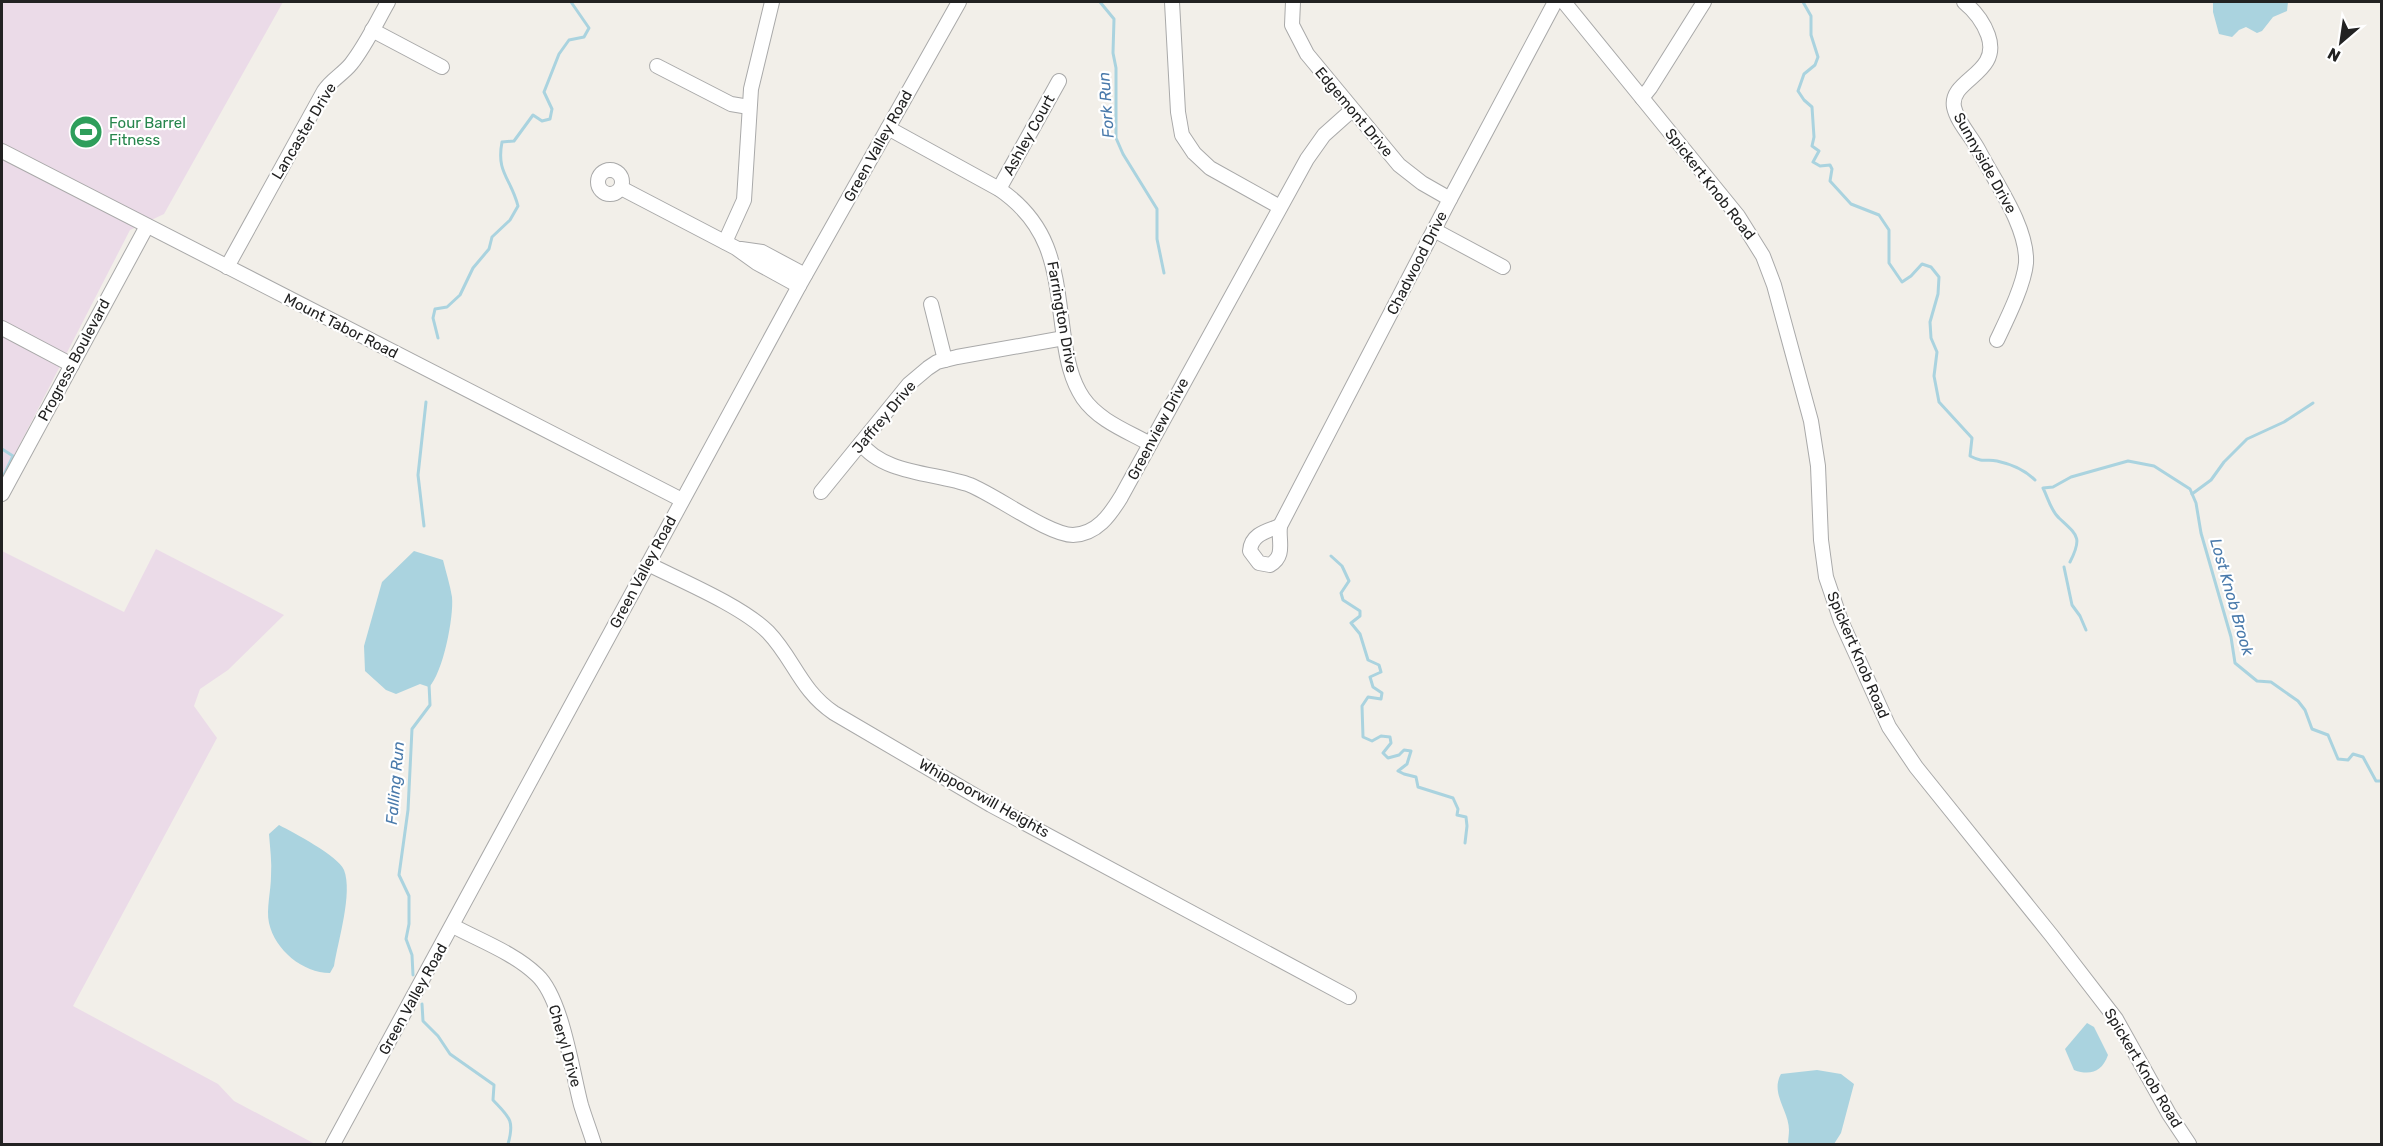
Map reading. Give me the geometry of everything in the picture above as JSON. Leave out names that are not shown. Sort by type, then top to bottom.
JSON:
[{"type":"street","name":"Lancaster Drive","points":[[227,267],[324,91],[330,82],[349,66],[388,2]]},
{"type":"street","points":[[730,245],[746,190],[749,107],[754,71],[772,2]]},
{"type":"street","name":"Green Valley Road","points":[[333,1144],[802,280],[959,2]]},
{"type":"street","points":[[1172,2],[1178,112],[1182,135],[1194,153],[1210,168],[1280,207]]},
{"type":"street","name":"Edgemont Drive","points":[[1293,2],[1292,25],[1300,44],[1352,110],[1399,165],[1422,183],[1450,199]]},
{"type":"street","name":"Chadwood Drive","points":[[1280,526],[1450,199],[1556,2]]},
{"type":"street","name":"Spickert Knob Road","points":[[1564,2],[1738,216],[1756,242],[1774,285],[1811,421],[1818,466],[1821,540],[1826,577],[1841,621],[1889,728],[1916,767],[2116,1019],[2169,1114],[2189,1144]]},
{"type":"street","points":[[1642,98],[1704,2]]},
{"type":"street","name":"Sunnyside Drive","points":[[1964,2],[1983,24],[1990,42],[1990,50],[1987,63],[1956,94],[1954,106],[1959,119],[1978,148],[2016,220],[2026,252],[2024,273],[1997,340]]},
{"type":"street","points":[[372,30],[442,67]]},
{"type":"street","points":[[657,66],[730,104],[749,107]]},
{"type":"street","name":"Ashley Court","points":[[999,189],[1059,81]]},
{"type":"street","name":"Greenview Drive","points":[[861,443],[870,453],[890,464],[977,488],[1052,530],[1072,535],[1092,530],[1109,517],[1318,142],[1352,110]]},
{"type":"street","name":"Farrington Drive","points":[[888,128],[999,189],[1025,209],[1035,221],[1047,243],[1055,269],[1064,338],[1071,371],[1084,399],[1103,418],[1150,444]]},
{"type":"street","name":"Mount Tabor Road","points":[[2,151],[682,500]]},
{"type":"street","points":[[621,188],[730,245],[757,263],[802,280]]},
{"type":"street","name":"Progress Boulevard","points":[[2,494],[147,226]]},
{"type":"street","points":[[1434,230],[1503,267]]},
{"type":"street","points":[[932,304],[945,360]]},
{"type":"street","points":[[2,328],[72,365]]},
{"type":"street","name":"Jaffrey Drive","points":[[821,492],[909,384],[928,368],[945,360],[1064,338]]},
{"type":"street","name":"Whippoorwill Heights","points":[[648,564],[759,623],[778,644],[811,694],[834,713],[992,805],[1349,998]]},
{"type":"street","name":"Cheryl Drive","points":[[453,926],[526,965],[550,992],[570,1055],[581,1106],[594,1144]]},
{"type":"shaded area","points":[[2,2],[283,2],[164,214],[130,230],[2,479]]},
{"type":"shaded area","points":[[156,549],[284,615],[228,670],[200,689],[194,706],[217,738],[73,1006],[218,1084],[234,1101],[315,1144],[2,1144],[2,551],[124,612]]},
{"type":"water","points":[[2213,2],[2288,2],[2287,11],[2273,17],[2262,31],[2257,33],[2246,27],[2232,37],[2219,34],[2213,12]]},
{"type":"water","points":[[414,551],[443,560],[452,597],[451,618],[443,658],[429,687],[420,684],[396,694],[386,690],[365,671],[364,646],[382,582]]},
{"type":"water","points":[[279,825],[324,851],[344,870],[346,904],[334,966],[330,973],[310,969],[300,964],[284,951],[272,933],[268,918],[271,882],[269,834]]},
{"type":"water","points":[[2087,1023],[2094,1027],[2108,1055],[2099,1069],[2085,1073],[2074,1070],[2065,1049]]},
{"type":"water","points":[[1817,1070],[1841,1074],[1854,1084],[1841,1133],[1834,1144],[1788,1144],[1788,1123],[1779,1095],[1778,1081],[1781,1074]]},
{"type":"waterway","name":"Falling Run","points":[[438,338],[433,318],[435,309],[447,307],[460,295],[473,268],[489,249],[492,237],[510,220],[518,206],[501,161],[502,142],[514,141],[533,115],[542,121],[550,119],[552,109],[544,92],[559,54],[569,40],[584,37],[589,28],[571,2]]},
{"type":"waterway","name":"Fork Run","points":[[1100,2],[1114,19],[1116,138],[1123,154],[1157,209],[1157,239],[1164,273]]},
{"type":"waterway","name":"Lost Knob Brook","points":[[1803,2],[1811,16],[1811,35],[1818,57],[1815,65],[1804,74],[1798,91],[1812,107],[1814,137],[1812,146],[1819,151],[1813,162],[1820,166],[1830,165],[1832,169],[1830,181],[1851,204],[1879,215],[1889,230],[1889,263],[1902,282],[1922,264],[1931,267],[1939,277],[1938,294],[1930,322],[1931,338],[1937,352],[1934,376],[1939,402],[1972,438],[1970,456],[1979,460],[1997,461],[2013,466],[2035,480]]},
{"type":"waterway","name":"Falling Run","points":[[424,526],[418,475],[426,402]]},
{"type":"waterway","points":[[2192,494],[2211,480],[2224,462],[2247,439],[2284,422],[2313,403]]},
{"type":"waterway","points":[[2,449],[13,456],[2,479]]},
{"type":"waterway","name":"Lost Knob Brook","points":[[2070,562],[2076,547],[2076,537],[2054,512],[2043,488],[2053,487],[2071,477],[2128,461],[2154,466],[2190,489],[2196,503],[2201,533],[2231,637],[2235,663],[2257,681],[2271,682],[2298,701],[2305,710],[2312,729],[2328,735],[2338,759],[2348,760],[2353,754],[2363,757],[2376,781],[2382,781]]},
{"type":"waterway","name":"Fork Run","points":[[1331,556],[1342,566],[1349,581],[1341,593],[1343,600],[1360,611],[1360,616],[1351,623],[1360,634],[1368,660],[1379,665],[1381,672],[1370,677],[1373,687],[1382,693],[1381,699],[1368,697],[1362,706],[1363,737],[1372,741],[1381,736],[1390,737],[1391,743],[1383,753],[1388,758],[1399,755],[1404,750],[1411,751],[1407,764],[1398,771],[1416,777],[1418,787],[1453,798],[1458,809],[1457,815],[1466,817],[1465,843]]},
{"type":"waterway","points":[[2064,567],[2072,605],[2086,630]]},
{"type":"waterway","name":"Falling Run","points":[[413,975],[412,955],[406,939],[409,924],[409,896],[399,875],[408,810],[412,729],[430,705],[429,684]]},
{"type":"waterway","name":"Falling Run","points":[[422,1004],[423,1021],[438,1036],[450,1054],[494,1085],[493,1100],[507,1115],[511,1124],[508,1144]]},
{"type":"place","name":"Four Barrel Fitness","points":[[86,132]]}]
